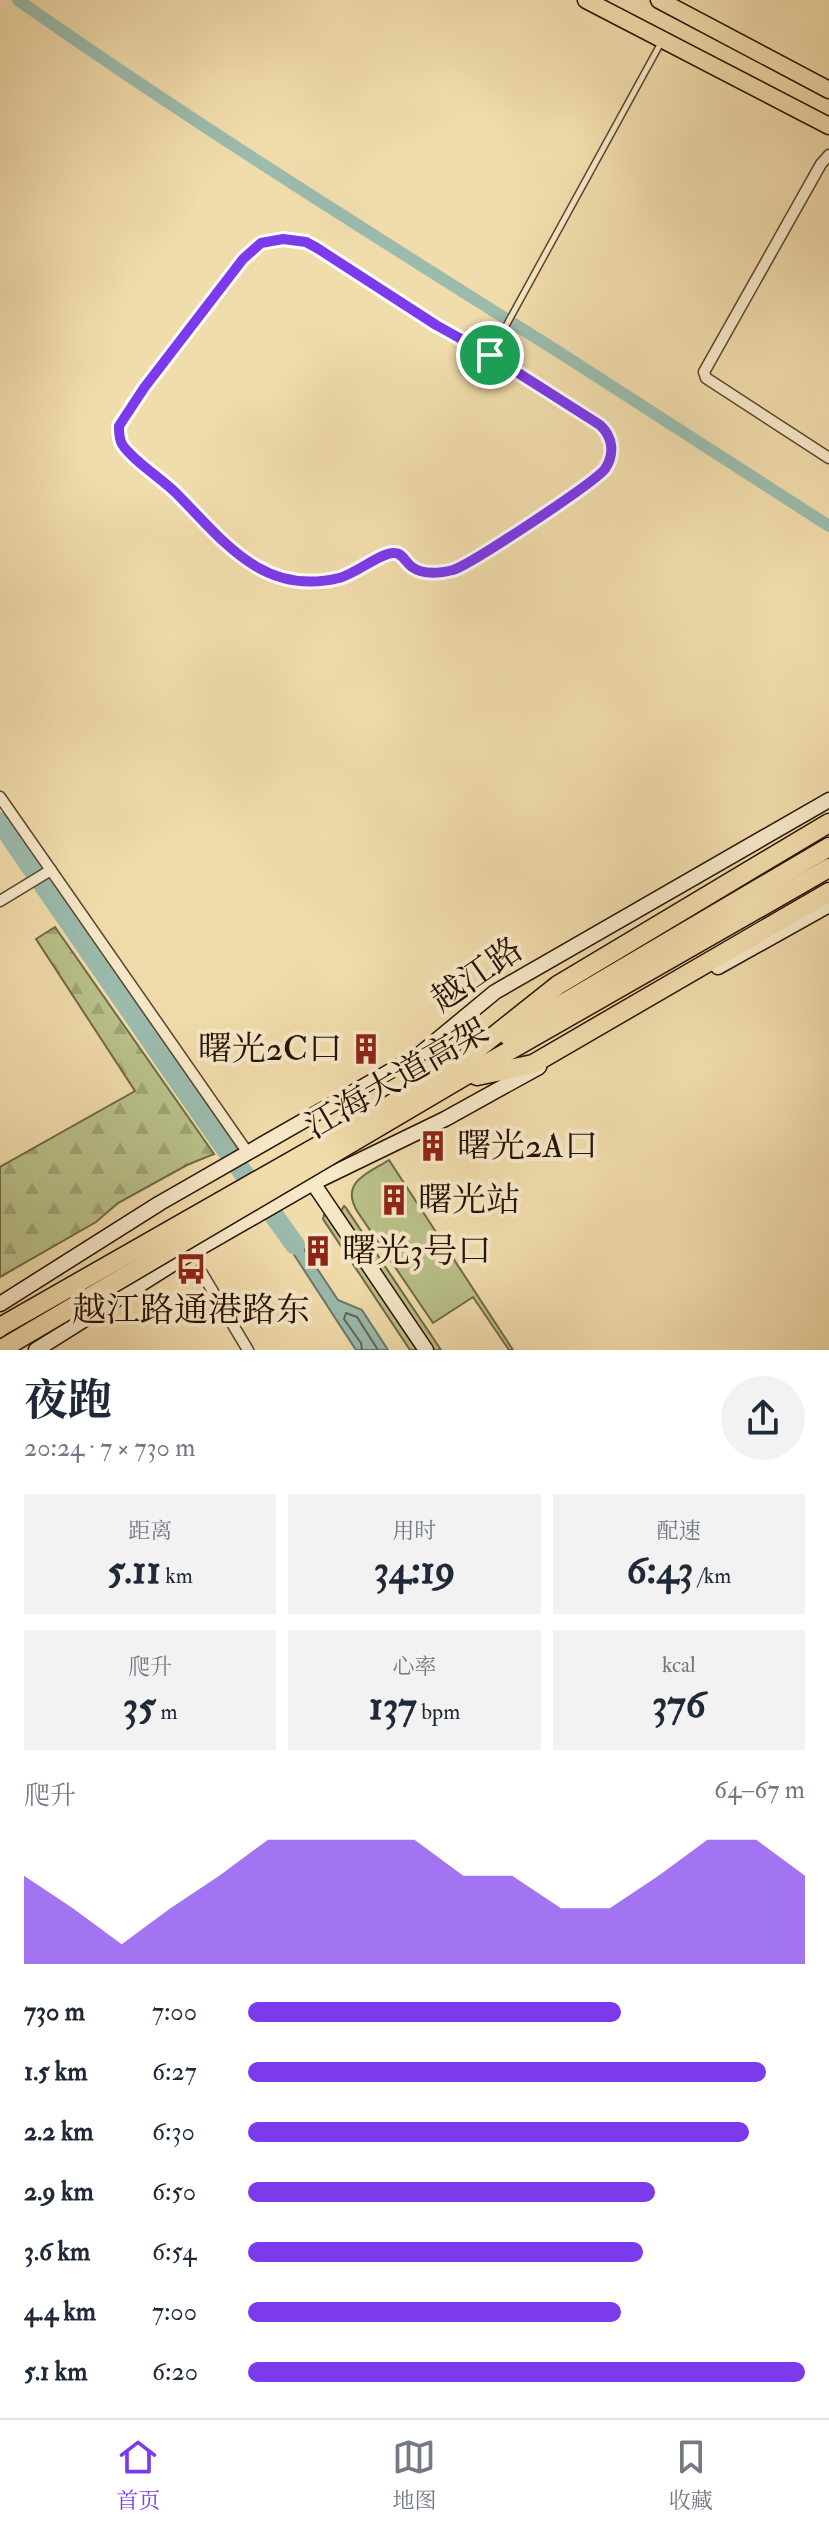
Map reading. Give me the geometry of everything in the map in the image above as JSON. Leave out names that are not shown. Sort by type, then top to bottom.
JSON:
[{"type":"highway","points":[[455,1075],[558,985],[829,823]]},
{"type":"highway","name":"江海大道高架","points":[[0,1350],[829,847]]},
{"type":"highway","name":"江海大道高架","points":[[0,1327],[829,868]]},
{"type":"highway","points":[[455,1075],[533,1064],[829,892]]},
{"type":"main road","points":[[586,0],[829,126]]},
{"type":"main road","points":[[659,0],[829,90]]},
{"type":"main road","name":"越江路","points":[[0,1304],[160,1203],[420,1054],[495,992],[829,800]]},
{"type":"main road","points":[[36,1350],[179,1260],[313,1183],[445,1119],[829,905]]},
{"type":"main road","points":[[313,1183],[426,1350]]},
{"type":"street","points":[[829,155],[821,164],[704,372],[706,378],[829,458]]},
{"type":"street","points":[[0,797],[248,1153]]},
{"type":"street","points":[[0,901],[51,870]]},
{"type":"street","points":[[200,1270],[248,1350]]},
{"type":"lane","points":[[490,355],[663,40]]},
{"type":"lane","points":[[272,240],[295,240],[317,248],[436,325],[490,355],[600,425],[607,431],[612,450],[604,469],[597,476],[498,544],[451,571],[421,571],[411,567],[401,554],[393,553],[338,578],[315,581],[271,573],[224,545],[175,492],[122,445],[119,436],[124,415],[243,259],[261,243],[272,240]]},
{"type":"green space","points":[[55,927],[214,1154],[187,1165],[118,1203],[96,1222],[0,1277],[0,1167],[135,1091],[36,939]]},
{"type":"green space","points":[[389,1160],[513,1350],[509,1350],[473,1297],[433,1323],[357,1211],[352,1193],[354,1186],[365,1174]]},
{"type":"green space","points":[[344,1206],[441,1350],[434,1350],[341,1211]]},
{"type":"green space","points":[[324,1215],[328,1216],[417,1350],[410,1350],[323,1219]]},
{"type":"water","points":[[286,1222],[338,1300],[362,1310],[388,1350],[356,1350],[276,1227]]},
{"type":"waterway","points":[[18,0],[221,137],[829,526]]},
{"type":"waterway","points":[[0,822],[295,1245]]},
{"type":"place","name":"曙光2C口","points":[[366,1049]]},
{"type":"place","name":"曙光2A口","points":[[433,1146]]},
{"type":"place","name":"曙光站","points":[[394,1200]]},
{"type":"place","name":"曙光3号口","points":[[318,1251]]},
{"type":"place","name":"越江路通港路东","points":[[191,1269]]},
{"type":"route","points":[[272,240],[306,242],[436,325],[490,355],[600,425],[607,431],[612,450],[604,469],[597,476],[498,544],[451,571],[421,571],[411,567],[401,554],[393,553],[338,578],[315,581],[271,573],[224,545],[175,492],[122,445],[119,436],[124,415],[243,259],[261,243],[272,240]]}]
